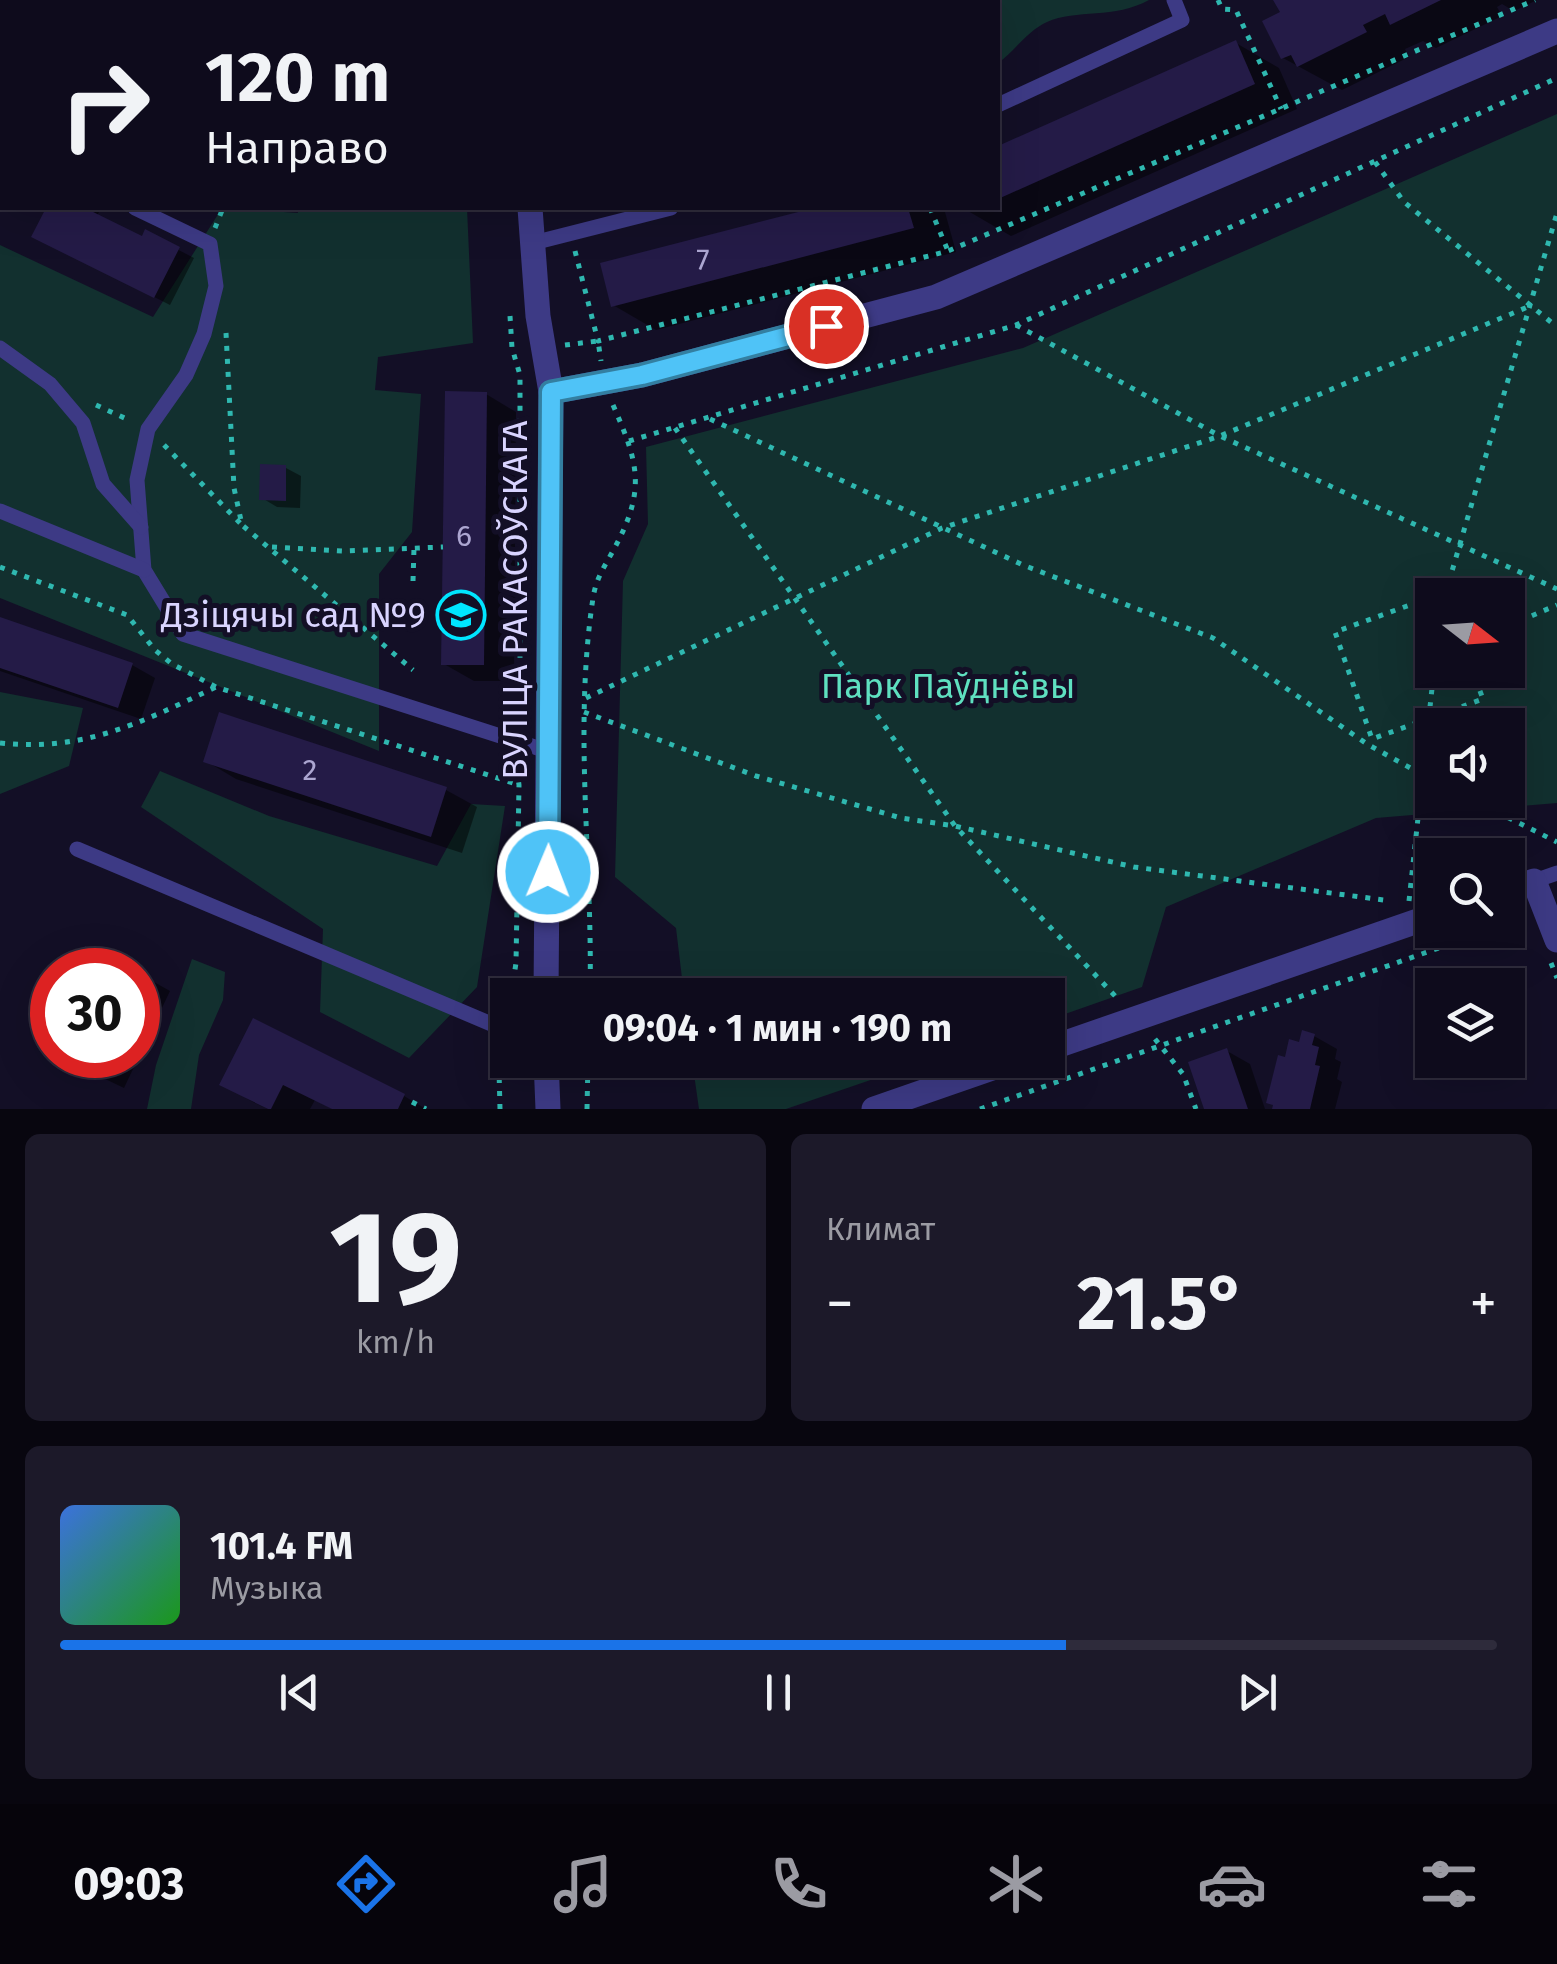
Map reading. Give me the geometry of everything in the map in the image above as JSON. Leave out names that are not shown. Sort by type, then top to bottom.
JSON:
[{"type":"street","points":[[551,392],[604,384],[936,298],[1557,31]]},
{"type":"street","name":"ВУЛІЦА РАКАСОЎСКАГА","points":[[530,210],[538,316],[551,392],[546,978]]},
{"type":"street","points":[[1545,877],[1557,940]]},
{"type":"street","points":[[1065,1042],[1415,922]]},
{"type":"street","points":[[547,1078],[548,1109]]},
{"type":"street","points":[[874,1109],[963,1078]]},
{"type":"lane","points":[[1000,103],[1182,20],[1174,0]]},
{"type":"lane","points":[[139,210],[210,244],[216,286],[204,334],[186,375],[148,429],[138,480],[144,570],[183,634],[550,752]]},
{"type":"lane","points":[[532,244],[664,210]]},
{"type":"lane","points":[[0,348],[50,384],[83,422],[104,484],[141,528]]},
{"type":"lane","points":[[0,512],[144,570]]},
{"type":"lane","points":[[77,849],[490,1024]]},
{"type":"path","points":[[1218,0],[1222,9],[1236,10],[1281,110]]},
{"type":"path","points":[[512,348],[598,340],[948,251],[1534,0]]},
{"type":"path","points":[[629,440],[1016,325],[1557,78]]},
{"type":"path","points":[[1375,161],[1404,202],[1557,327]]},
{"type":"path","points":[[931,210],[948,251]]},
{"type":"path","points":[[1447,578],[1557,214]]},
{"type":"path","points":[[570,234],[598,340],[604,384],[629,440],[637,473],[626,524],[599,573],[593,597],[584,712],[590,978]]},
{"type":"path","points":[[216,286],[226,336],[234,488],[242,525],[413,670]]},
{"type":"path","points":[[586,698],[942,528],[1220,436],[1530,306]]},
{"type":"path","points":[[510,313],[512,348],[520,375],[520,691],[512,714],[519,785],[514,978]]},
{"type":"path","points":[[1016,325],[1220,436],[1557,589]]},
{"type":"path","points":[[708,418],[1023,565],[1213,638],[1367,744],[1415,770]]},
{"type":"path","points":[[674,428],[955,826],[1136,1018]]},
{"type":"path","points":[[269,546],[343,551],[443,546]]},
{"type":"path","points":[[413,581],[414,548]]},
{"type":"path","points":[[0,568],[128,615],[154,650],[216,688],[519,785]]},
{"type":"path","points":[[1415,604],[1335,632],[1372,738],[1415,723]]},
{"type":"path","points":[[1525,619],[1557,606]]},
{"type":"path","points":[[0,743],[30,746],[130,728],[216,688]]},
{"type":"path","points":[[1456,708],[1482,699],[1478,688]]},
{"type":"path","points":[[584,712],[820,797],[901,818],[955,826],[1134,867],[1409,904],[1418,818]]},
{"type":"path","points":[[1509,818],[1557,842]]},
{"type":"path","points":[[980,1109],[1438,948]]},
{"type":"path","points":[[1160,1045],[1183,1074],[1196,1109]]},
{"type":"path","points":[[499,1078],[500,1109]]},
{"type":"path","points":[[587,1109],[588,1078]]},
{"type":"path","points":[[412,1102],[426,1109]]},
{"type":"green space","points":[[1000,0],[1149,0],[1123,10],[1058,18],[1033,31],[1000,61]]},
{"type":"green space","name":"Парк Паўднёвы","points":[[1557,114],[1557,803],[1525,806],[1525,708],[1415,708],[1415,815],[1376,818],[1166,907],[1142,987],[1065,1014],[1065,978],[682,978],[676,928],[615,877],[623,581],[648,524],[646,447],[1023,348]]},
{"type":"green space","points":[[221,210],[467,210],[473,343],[378,357],[375,390],[421,394],[412,532],[379,574],[379,751],[0,598],[0,245],[153,317]]},
{"type":"green space","points":[[0,692],[83,708],[69,766],[0,794]]},
{"type":"green space","points":[[160,771],[269,816],[437,866],[471,804],[505,806],[477,987],[409,1058],[320,1012],[323,929],[141,807]]},
{"type":"green space","points":[[192,959],[225,972],[223,1000],[199,1055],[191,1109],[147,1109],[153,1078],[160,1078],[160,1053]]},
{"type":"green space","points":[[695,1078],[876,1078],[786,1109],[699,1109]]},
{"type":"building","points":[[1273,0],[1441,0],[1390,25],[1385,14],[1363,25],[1367,32],[1297,67],[1291,55],[1281,59],[1262,21],[1280,12]]},
{"type":"building","points":[[1236,40],[1255,84],[1000,198],[1000,145]]},
{"type":"building","points":[[45,210],[89,210],[142,236],[145,229],[180,247],[154,298],[31,237]]},
{"type":"building","points":[[806,210],[909,210],[914,228],[611,307],[600,263]]},
{"type":"building","points":[[445,391],[487,392],[484,665],[441,665]]},
{"type":"building","points":[[260,464],[286,465],[286,501],[259,500]]},
{"type":"building","points":[[0,617],[133,663],[118,708],[0,668]]},
{"type":"building","points":[[219,712],[447,787],[431,837],[203,762]]},
{"type":"building","points":[[253,1018],[405,1094],[398,1109],[332,1109],[283,1085],[268,1109],[219,1085]]},
{"type":"building","points":[[1302,1030],[1315,1034],[1312,1045],[1319,1047],[1315,1065],[1320,1066],[1310,1109],[1272,1109],[1273,1105],[1266,1103],[1278,1055],[1285,1057],[1289,1039],[1299,1042]]},
{"type":"building","points":[[1227,1048],[1248,1109],[1204,1109],[1188,1062]]},
{"type":"place","name":"Дзіцячы сад №9","points":[[461,615]]},
{"type":"route","points":[[548,872],[551,392],[642,375],[826,326]]}]
